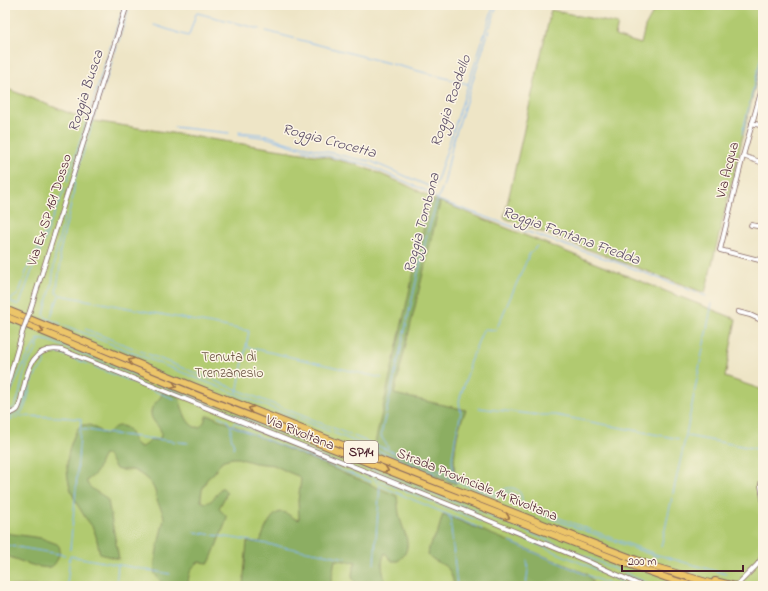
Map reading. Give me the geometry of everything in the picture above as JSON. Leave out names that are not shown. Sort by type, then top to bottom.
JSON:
[{"type":"highway","name":"Strada Provinciale 14 Rivoltana","points":[[5,309],[193,386],[571,535],[655,567],[720,586]]},
{"type":"highway","name":"Strada Provinciale 14 Rivoltana","points":[[5,316],[184,390],[402,476],[628,564],[693,586]]},
{"type":"highway","name":"SP14","points":[[571,535],[668,567],[705,578],[737,585]]},
{"type":"street","name":"Via Ex SP 161 Dosso","points":[[5,393],[23,330],[127,5]]},
{"type":"street","name":"Via Acqua","points":[[763,85],[762,94],[743,156],[720,250],[763,261]]},
{"type":"street","points":[[752,124],[763,126]]},
{"type":"street","points":[[743,156],[763,163]]},
{"type":"street","points":[[751,225],[762,227],[763,217]]},
{"type":"street","points":[[738,312],[750,315],[763,321]]},
{"type":"street","name":"Via Rivoltana","points":[[5,414],[11,413],[18,408],[32,360],[47,350],[62,350],[587,560],[642,586]]},
{"type":"street","points":[[763,472],[761,485],[763,500]]},
{"type":"street","points":[[737,585],[758,564],[763,556]]},
{"type":"green space","points":[[657,5],[763,5],[763,53],[705,293],[504,218],[551,10],[618,24],[615,36],[641,44],[645,27]]},
{"type":"green space","name":"Tenuta di Trenzanesio","points":[[5,88],[87,120],[321,156],[354,164],[402,183],[441,202],[736,319],[725,377],[763,390],[763,586],[5,586]]},
{"type":"green space","points":[[430,200],[440,203],[394,394],[466,410],[459,428],[455,447],[454,466],[456,484],[373,452]]},
{"type":"green space","points":[[163,391],[179,396],[185,416],[191,425],[195,427],[202,425],[206,416],[211,416],[397,496],[399,515],[406,535],[407,546],[403,556],[398,561],[392,561],[385,553],[382,565],[386,586],[366,586],[356,583],[353,580],[352,575],[356,562],[335,560],[330,586],[243,586],[247,542],[260,542],[270,520],[277,513],[283,512],[298,520],[298,501],[301,479],[298,476],[274,465],[255,463],[238,458],[224,460],[221,462],[214,473],[207,479],[202,490],[201,501],[204,502],[210,501],[215,497],[221,488],[227,492],[219,508],[226,515],[227,519],[209,563],[199,562],[193,566],[189,575],[188,586],[165,586],[156,576],[154,569],[164,518],[154,488],[147,479],[135,471],[116,469],[108,455],[104,455],[97,471],[87,480],[87,483],[108,501],[119,559],[100,554],[94,530],[72,494],[69,485],[67,466],[70,446],[77,429],[82,425],[92,426],[105,435],[115,427],[122,426],[129,430],[137,445],[141,447],[146,445],[151,440],[157,440],[160,438],[161,431],[153,420],[151,410],[161,397]]},
{"type":"green space","points":[[443,514],[587,574],[592,580],[592,586],[454,586],[449,570],[428,555],[429,547],[438,531]]},
{"type":"green space","points":[[5,533],[41,538],[57,544],[60,551],[56,562],[50,567],[46,568],[28,564],[5,555]]},
{"type":"waterway","name":"Roggia Busca","points":[[67,182],[124,5]]},
{"type":"waterway","points":[[104,87],[130,5]]},
{"type":"waterway","name":"Roggia Fontana Fredda","points":[[239,134],[268,138],[305,150],[365,164],[431,193],[437,181],[494,5]]},
{"type":"waterway","name":"Roggia Tombona","points":[[388,448],[381,435],[427,234],[444,184],[453,142],[497,5]]},
{"type":"waterway","points":[[154,25],[188,36],[197,13],[260,29]]},
{"type":"waterway","points":[[266,31],[468,84]]},
{"type":"waterway","points":[[742,134],[763,50]]},
{"type":"waterway","points":[[102,92],[75,179],[73,196],[59,255],[61,261],[56,293],[249,331],[237,393]]},
{"type":"waterway","name":"Roggia Roadello","points":[[174,127],[229,133]]},
{"type":"waterway","name":"Roggia Crocetta","points":[[239,132],[267,135],[285,142],[370,161],[433,188]]},
{"type":"waterway","name":"Roggia Busca","points":[[9,300],[19,293],[29,264],[38,249],[65,188]]},
{"type":"waterway","name":"Roggia Fontana Fredda","points":[[431,193],[438,200],[616,262],[706,296]]},
{"type":"waterway","points":[[64,214],[55,257],[52,284],[44,314],[46,318],[454,481],[497,497],[500,497],[506,492],[512,492],[517,496],[519,505],[539,514],[658,557]]},
{"type":"waterway","points":[[5,299],[18,305],[20,303],[50,227]]},
{"type":"waterway","points":[[454,476],[452,459],[461,413],[459,401],[468,373],[469,364],[483,330],[496,330],[530,253],[537,246]]},
{"type":"waterway","points":[[51,316],[59,296]]},
{"type":"waterway","points":[[661,547],[686,435],[712,303]]},
{"type":"waterway","points":[[85,329],[488,491],[499,493],[503,490],[511,488],[518,490],[524,505],[658,555],[726,574]]},
{"type":"waterway","points":[[5,402],[37,340],[50,341],[522,529],[655,586]]},
{"type":"waterway","points":[[38,349],[37,345],[40,340]]},
{"type":"waterway","points":[[247,347],[382,378]]},
{"type":"waterway","points":[[5,409],[10,410],[15,406],[25,370],[31,357],[36,351]]},
{"type":"waterway","points":[[5,417],[15,414],[21,408],[25,400],[32,371],[36,364],[43,360],[46,354],[51,353],[65,355],[177,400]]},
{"type":"waterway","points":[[5,421],[19,416],[23,411],[31,384],[45,363],[43,358]]},
{"type":"waterway","points":[[479,408],[539,415],[555,415],[679,439]]},
{"type":"waterway","points":[[21,416],[81,419],[70,550]]},
{"type":"waterway","points":[[218,416],[227,420],[232,426],[235,422],[482,522]]},
{"type":"waterway","points":[[231,426],[231,437],[234,445],[233,448]]},
{"type":"waterway","points":[[233,426],[371,482]]},
{"type":"waterway","points":[[82,429],[188,443]]},
{"type":"waterway","points":[[687,436],[763,450]]},
{"type":"waterway","name":"Roggia Tombona","points":[[374,564],[380,485],[375,481]]},
{"type":"waterway","points":[[381,486],[482,529]]},
{"type":"waterway","points":[[448,516],[450,517],[457,586]]},
{"type":"waterway","points":[[194,532],[346,558]]},
{"type":"waterway","points":[[515,535],[586,565],[620,581],[627,586]]},
{"type":"waterway","points":[[510,542],[613,586]]},
{"type":"waterway","points":[[5,545],[65,555]]},
{"type":"waterway","points":[[67,586],[70,556],[170,574]]},
{"type":"waterway","points":[[526,586],[528,570],[527,560]]},
{"type":"waterway","points":[[116,586],[118,565]]}]
